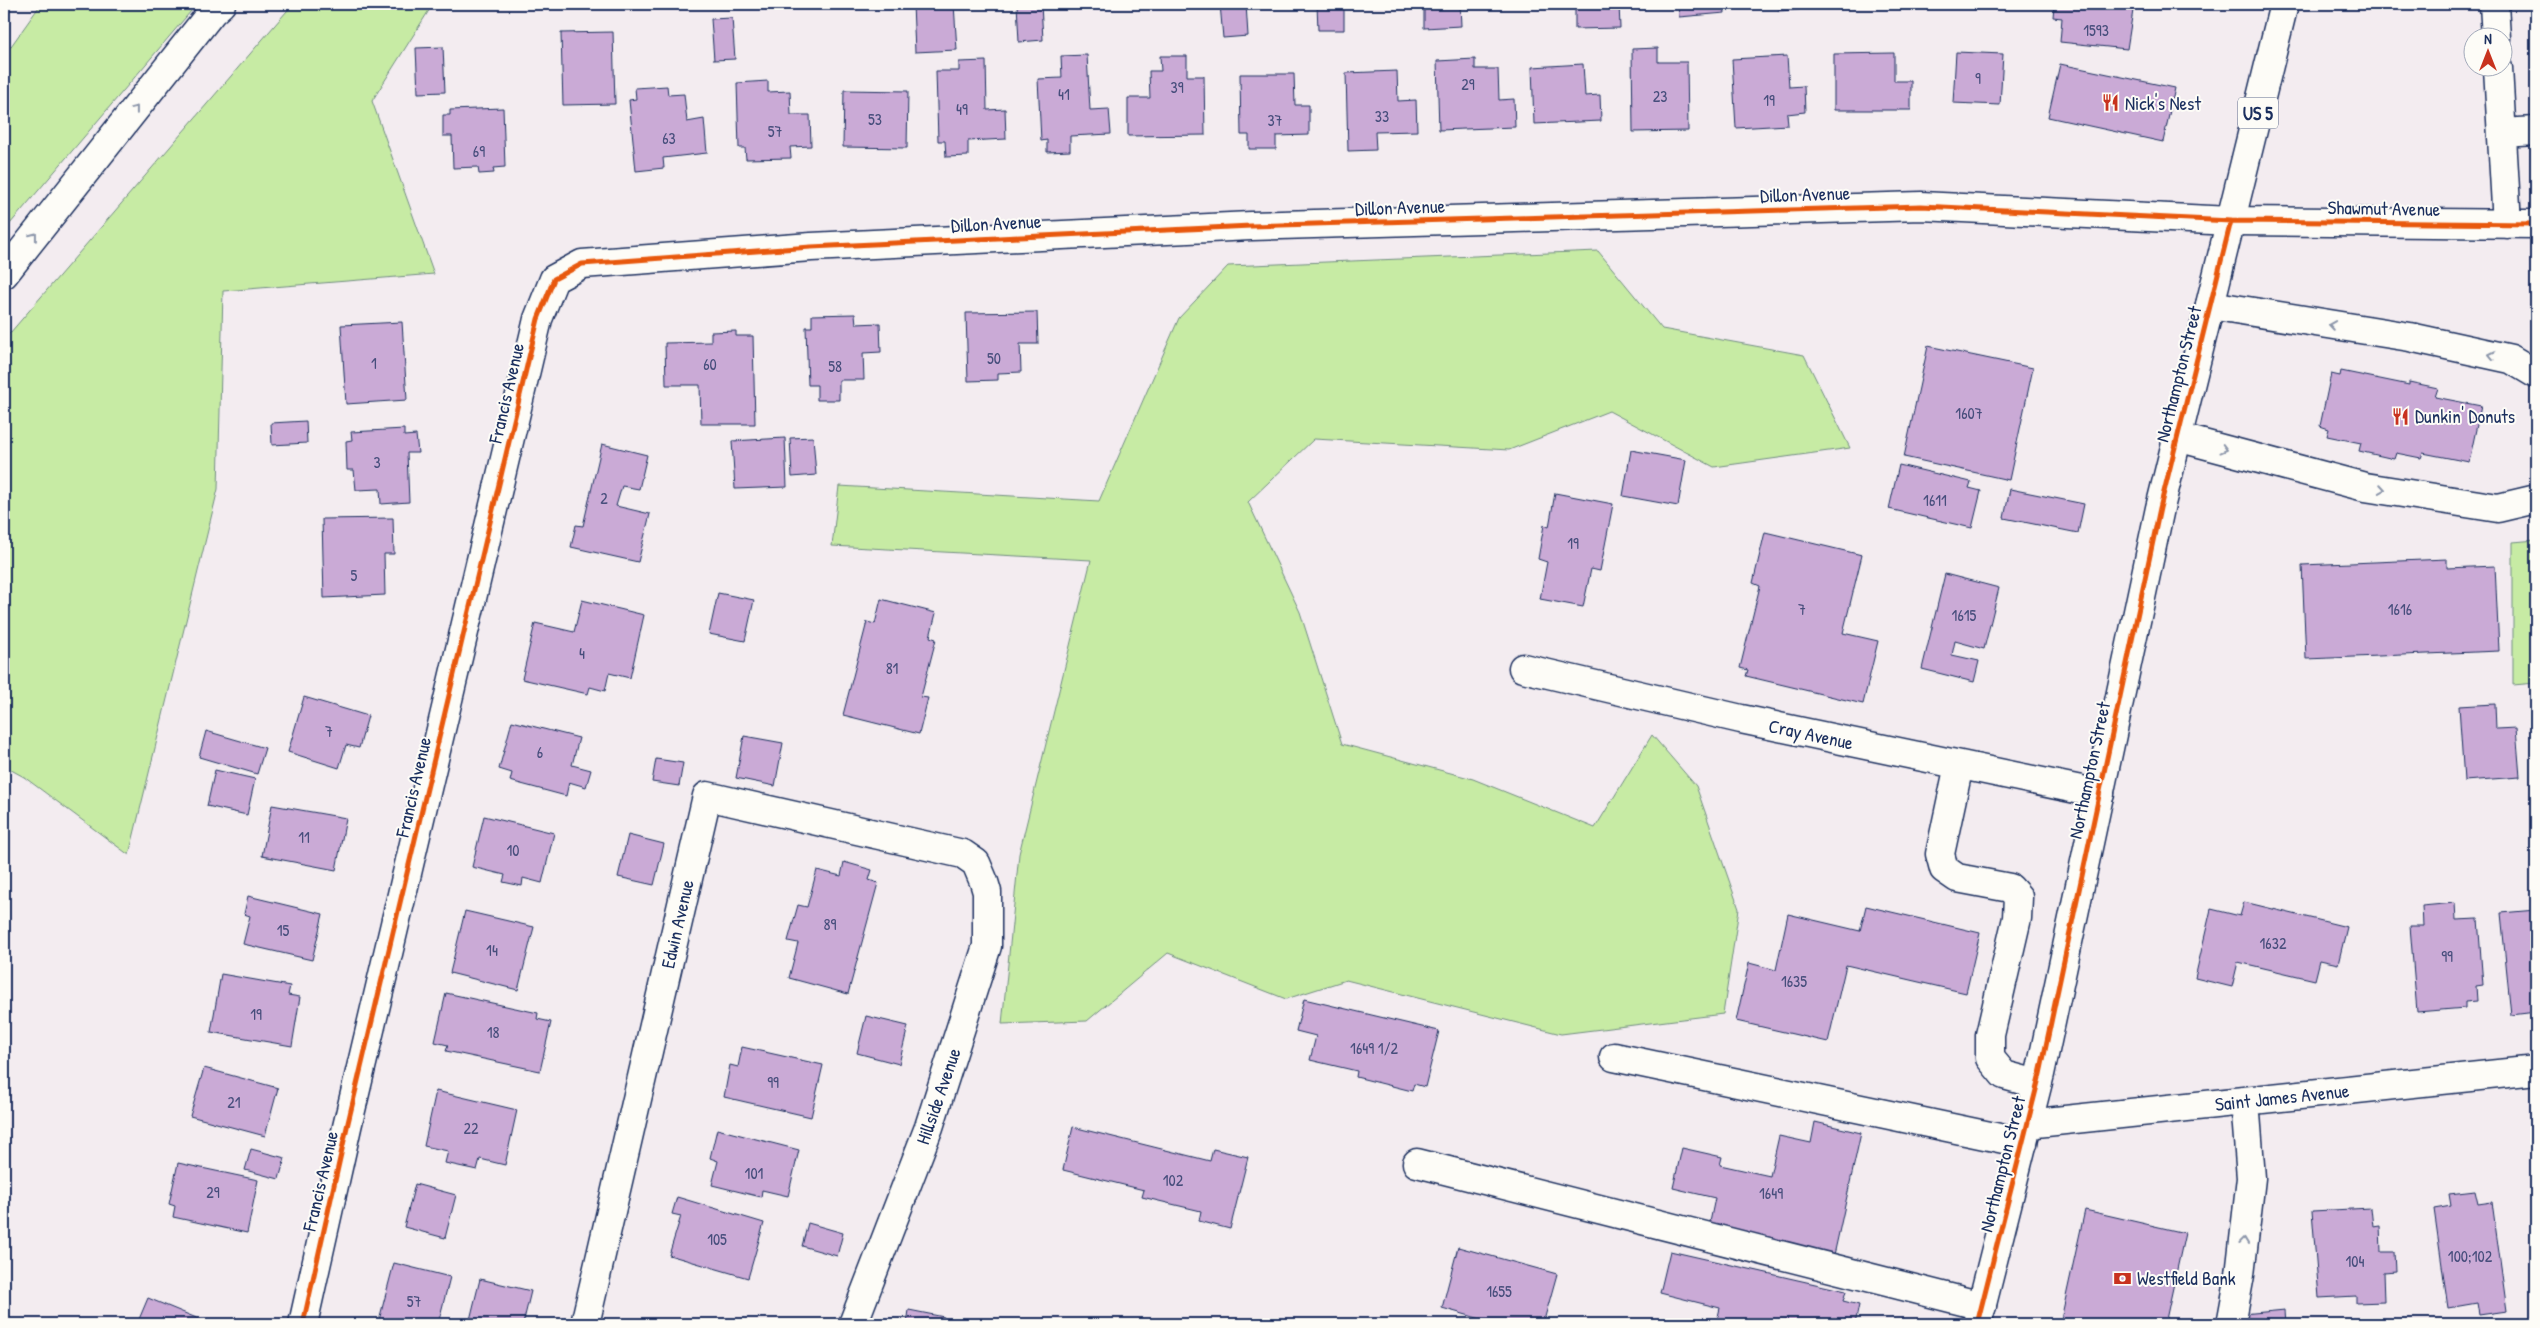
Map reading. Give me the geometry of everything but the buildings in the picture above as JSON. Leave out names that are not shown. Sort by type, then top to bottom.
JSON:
[{"type":"main road","points":[[4,274],[206,20],[221,4]]},
{"type":"main road","name":"Northampton Street","points":[[1980,1315],[2038,1084],[2160,508],[2284,4]]},
{"type":"main road","points":[[2494,4],[2495,28]]},
{"type":"main road","points":[[2499,78],[2507,224]]},
{"type":"main road","points":[[2502,133],[2536,131]]},
{"type":"main road","name":"Dillon Avenue","points":[[573,269],[582,264],[811,247],[1251,226],[1921,206],[2231,221]]},
{"type":"main road","name":"Shawmut Avenue","points":[[2231,221],[2536,224]]},
{"type":"main road","name":"Francis Avenue","points":[[303,1324],[349,1118],[538,319],[554,279],[573,269]]},
{"type":"main road","points":[[2210,305],[2419,339],[2511,359],[2536,374]]},
{"type":"main road","points":[[2177,437],[2365,486],[2498,508],[2536,499]]},
{"type":"main road","name":"Cray Avenue","points":[[1523,668],[1741,719],[2100,794]]},
{"type":"main road","points":[[1959,765],[1940,854],[1944,869],[1957,878],[2010,888],[2018,898],[2017,918],[1990,1035],[1990,1058],[2004,1075],[2038,1084]]},
{"type":"main road","name":"Edwin Avenue","points":[[585,1324],[707,796],[963,854],[976,863]]},
{"type":"main road","name":"Hillside Avenue","points":[[853,1324],[929,1127],[987,946],[987,892],[976,863]]},
{"type":"main road","name":"Saint James Avenue","points":[[1614,1057],[2025,1133],[2245,1101],[2536,1070]]},
{"type":"main road","points":[[2232,1324],[2240,1275],[2251,1178],[2245,1101]]},
{"type":"main road","points":[[1417,1163],[1980,1315]]},
{"type":"green space","points":[[41,4],[197,4],[4,231],[4,56]]},
{"type":"green space","points":[[293,4],[433,4],[372,101],[434,274],[223,291],[218,489],[129,855],[24,777],[4,766],[4,340]]},
{"type":"green space","points":[[1598,251],[1662,329],[1804,355],[1850,448],[1714,467],[1609,411],[1509,450],[1314,439],[1248,502],[1300,612],[1342,744],[1473,779],[1595,828],[1652,735],[1696,786],[1739,909],[1723,1014],[1561,1034],[1346,980],[1286,999],[1168,953],[1087,1021],[1002,1024],[1019,854],[1091,560],[832,546],[839,486],[1099,501],[1179,318],[1228,266]]},
{"type":"green space","points":[[2536,540],[2536,683],[2513,685],[2513,542]]},
{"type":"cycle path","points":[[303,1324],[347,1127],[538,319],[554,279],[582,264],[811,247],[1251,226],[1921,206],[2231,221],[2536,224]]},
{"type":"cycle path","points":[[1977,1324],[2040,1074],[2160,508],[2231,221]]},
{"type":"place","name":"Nick's Nest","points":[[2111,103]]},
{"type":"place","name":"Dunkin' Donuts","points":[[2401,416]]},
{"type":"place","name":"Westfield Bank","points":[[2123,1278]]}]
